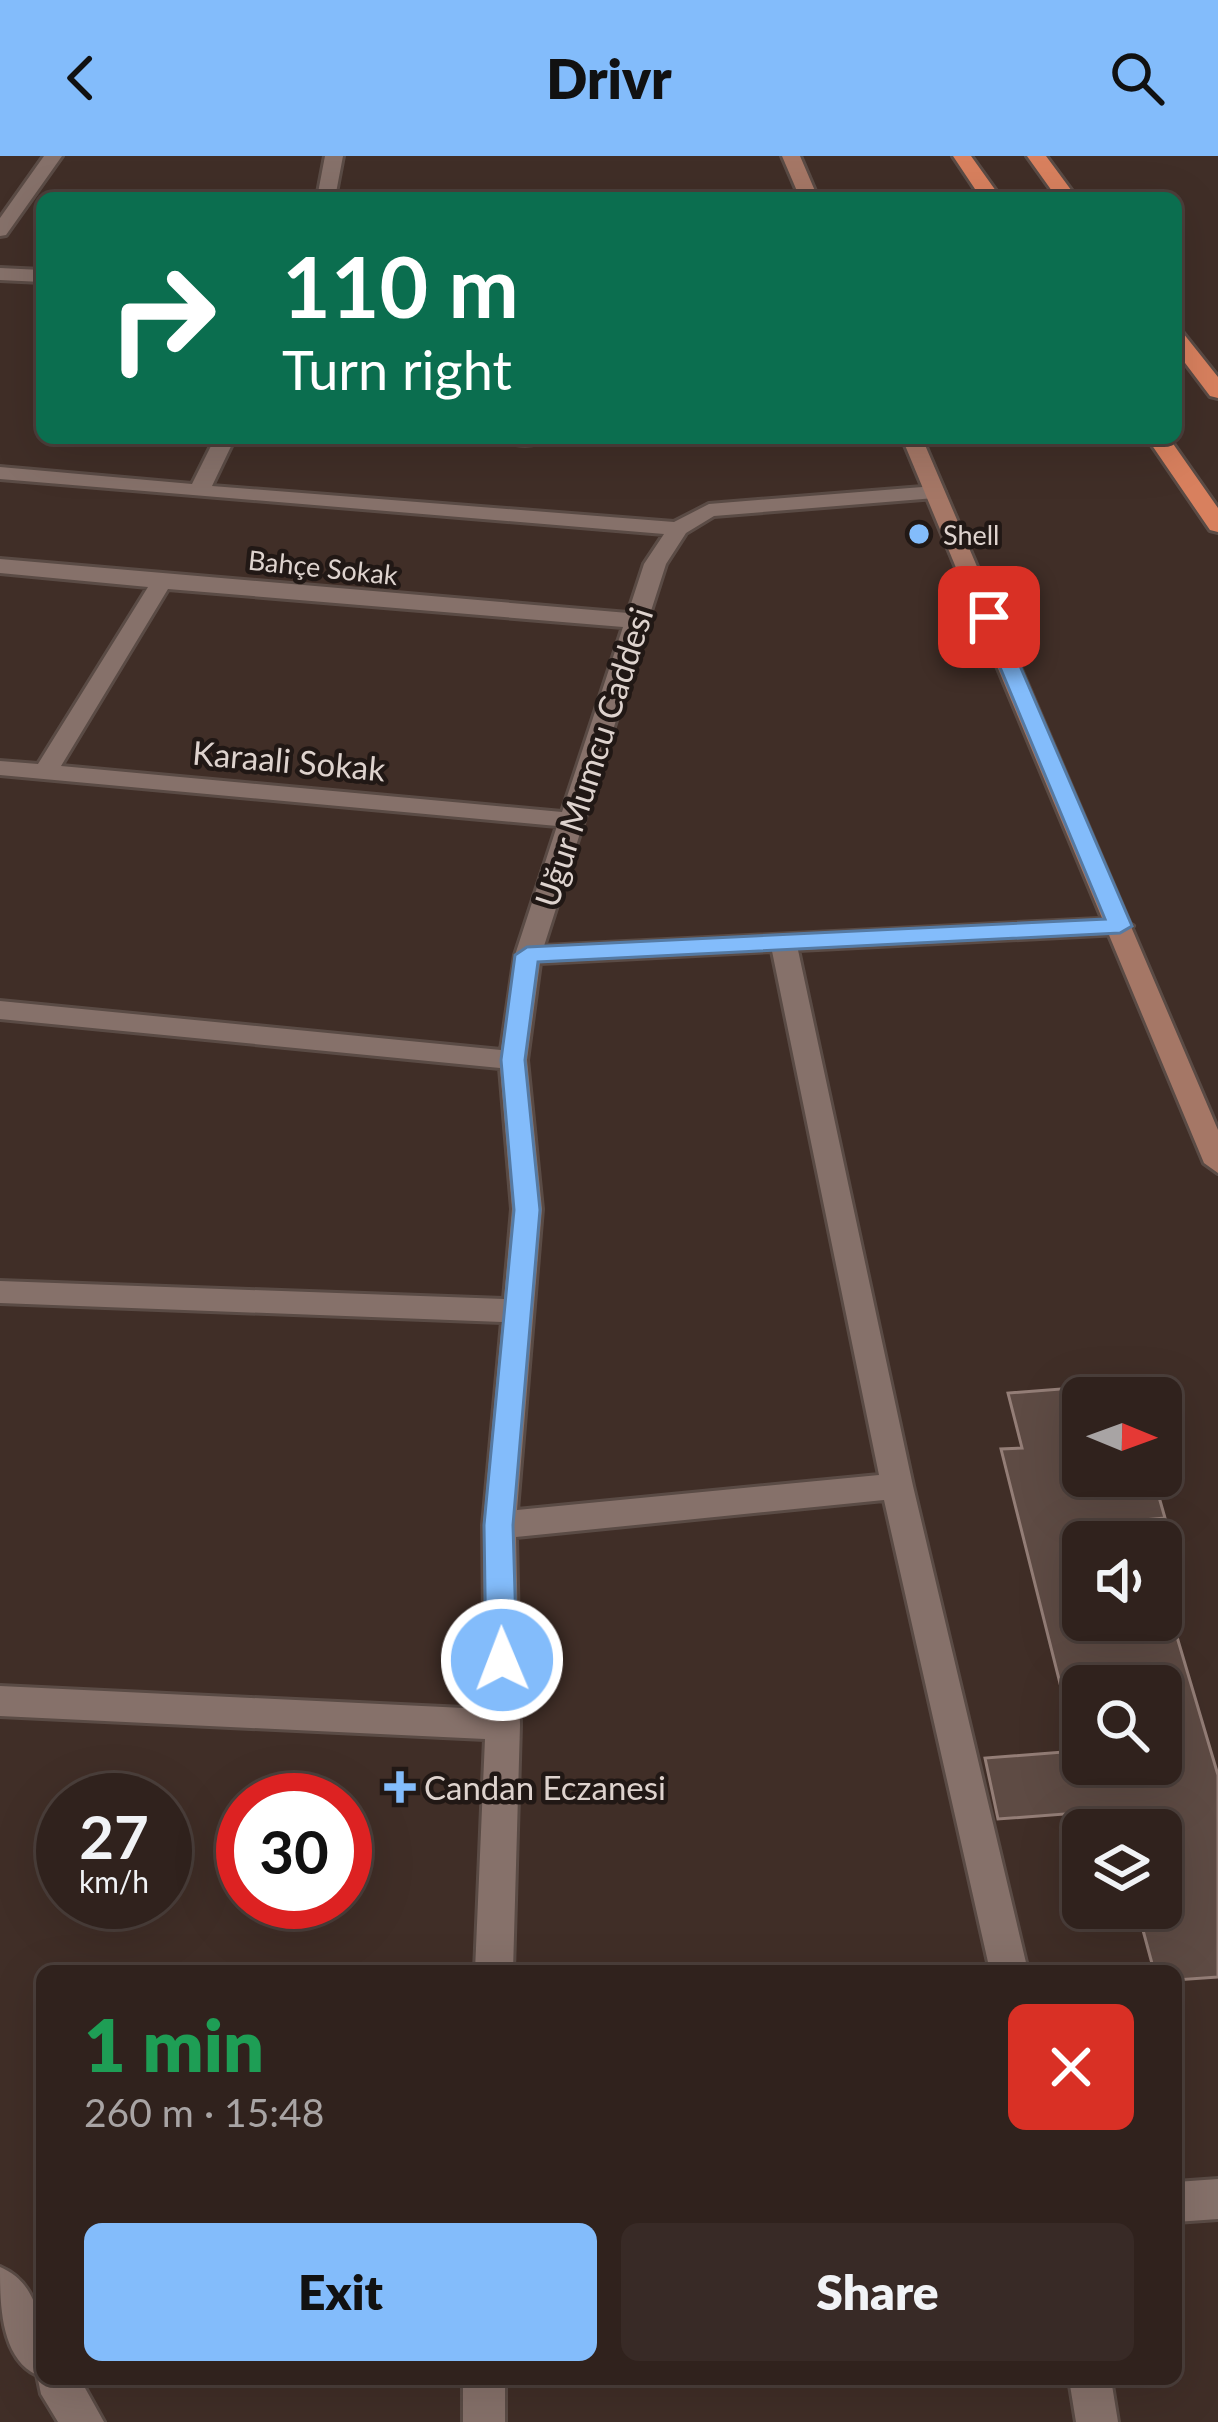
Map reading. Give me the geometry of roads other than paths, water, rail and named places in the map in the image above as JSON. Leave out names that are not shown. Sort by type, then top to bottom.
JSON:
[{"type":"highway","points":[[962,156],[987,192]]},
{"type":"highway","points":[[1036,156],[1063,192]]},
{"type":"highway","points":[[1182,345],[1218,391]]},
{"type":"highway","points":[[1162,444],[1218,525]]},
{"type":"main road","points":[[791,156],[806,192]]},
{"type":"main road","points":[[915,444],[1218,1163]]},
{"type":"street","points":[[1,227],[53,156]]},
{"type":"street","points":[[327,192],[334,156]]},
{"type":"street","points":[[0,274],[36,276]]},
{"type":"street","points":[[200,489],[222,444]]},
{"type":"street","points":[[0,473],[678,530],[709,510],[935,492]]},
{"type":"street","name":"Uğur Mumcu Caddesi","points":[[494,1965],[503,1725],[499,1525],[527,1210],[513,1060],[527,955],[655,564],[678,530]]},
{"type":"street","name":"Bahçe Sokak","points":[[0,566],[640,621]]},
{"type":"street","points":[[45,772],[162,581]]},
{"type":"street","name":"Karaali Sokak","points":[[0,769],[572,820]]},
{"type":"street","points":[[527,955],[1120,926]]},
{"type":"street","points":[[783,942],[897,1486],[1008,1965]]},
{"type":"street","points":[[0,1010],[513,1060]]},
{"type":"street","points":[[0,1292],[518,1311]]},
{"type":"street","points":[[499,1525],[897,1486]]},
{"type":"street","points":[[0,1701],[503,1725]]},
{"type":"street","points":[[1182,2202],[1218,2199]]},
{"type":"street","points":[[20,2301],[36,2341]]},
{"type":"street","points":[[60,2385],[83,2422]]},
{"type":"street","points":[[484,2385],[484,2422]]},
{"type":"street","points":[[1091,2385],[1097,2422]]},
{"type":"place","name":"Shell","points":[[919,534]]},
{"type":"place","name":"Candan Eczanesi","points":[[400,1787]]}]
